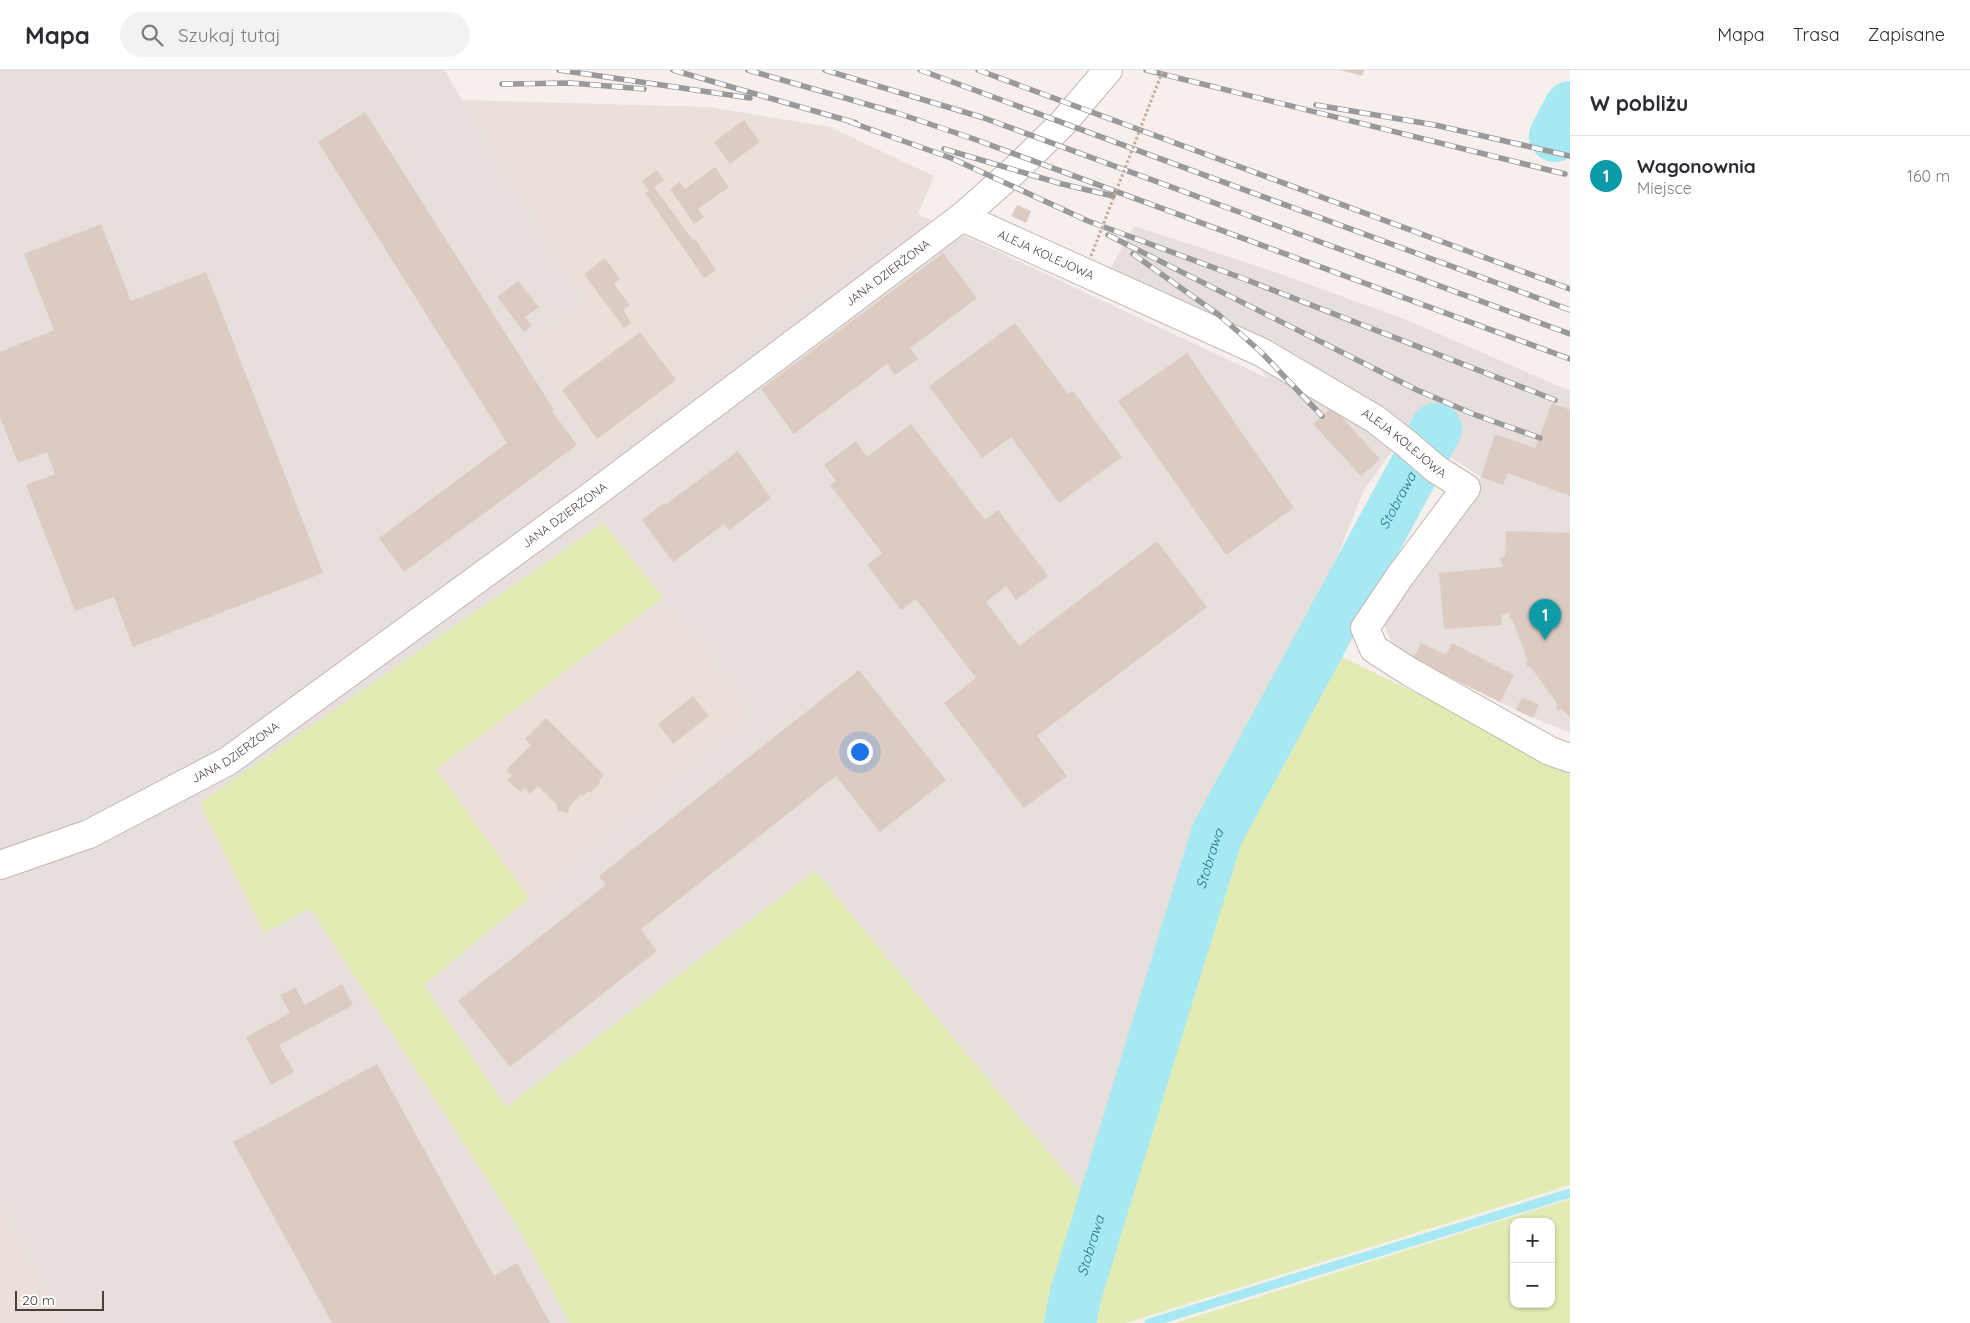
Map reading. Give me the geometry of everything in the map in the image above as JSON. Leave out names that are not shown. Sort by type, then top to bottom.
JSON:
[{"type":"street","name":"JANA DZIERŻONA","points":[[0,866],[89,834],[228,761],[598,491],[962,217],[1040,146],[1108,70]]},
{"type":"street","name":"ALEJA KOLEJOWA","points":[[962,217],[1261,352],[1375,419],[1436,469],[1466,488],[1400,576],[1365,628],[1374,649],[1410,672],[1542,746],[1570,758]]},
{"type":"path","points":[[1091,256],[1163,70]]},
{"type":"shaded area","points":[[0,70],[444,70],[585,305],[525,342],[600,460],[918,214],[1269,379],[1218,322],[1109,271],[1134,226],[1272,271],[1407,320],[1570,391],[1570,733],[1516,710],[1395,650],[1385,627],[1391,599],[1481,477],[1407,429],[1363,492],[1083,1194],[815,872],[506,1107],[424,985],[753,712],[603,523],[264,933],[310,907],[515,1222],[570,1323],[65,1323],[0,1206]]},
{"type":"shaded area","points":[[462,100],[709,107],[830,127],[934,176],[918,214],[600,460],[525,342],[585,305]]},
{"type":"shaded area","points":[[663,598],[754,712],[529,898],[436,769]]},
{"type":"shaded area","points":[[0,1206],[65,1323],[0,1323]]},
{"type":"green space","points":[[603,523],[663,598],[436,769],[529,898],[424,985],[506,1107],[815,871],[1083,1194],[1051,1323],[570,1323],[515,1222],[310,908],[264,933],[200,803]]},
{"type":"green space","points":[[1326,649],[1570,768],[1570,1185],[1126,1323],[1086,1323],[1232,828]]},
{"type":"green space","points":[[1570,1199],[1570,1323],[1175,1323]]},
{"type":"building","points":[[1340,70],[1364,70],[1362,76]]},
{"type":"building","points":[[365,112],[554,410],[552,411],[577,445],[404,572],[379,538],[507,443],[318,142]]},
{"type":"building","points":[[744,120],[760,142],[730,164],[714,142]]},
{"type":"building","points":[[715,167],[729,187],[698,209],[704,217],[694,224],[670,189],[680,182],[685,189]]},
{"type":"building","points":[[657,170],[664,180],[654,187],[693,240],[695,239],[716,270],[704,278],[645,193],[649,191],[642,181]]},
{"type":"building","points":[[1017,205],[1031,211],[1026,223],[1011,216]]},
{"type":"building","points":[[101,224],[131,301],[206,272],[323,573],[133,647],[114,597],[75,611],[26,485],[55,474],[47,452],[18,463],[0,417],[0,352],[54,330],[24,254]]},
{"type":"building","points":[[943,253],[977,298],[910,348],[918,359],[895,375],[887,364],[794,434],[761,389]]},
{"type":"building","points":[[605,258],[620,279],[614,284],[630,305],[623,310],[631,323],[624,328],[584,274]]},
{"type":"building","points":[[518,281],[539,307],[525,317],[532,326],[524,332],[497,297]]},
{"type":"building","points":[[1015,323],[1068,394],[1073,391],[1122,457],[1059,503],[1011,437],[982,458],[929,386]]},
{"type":"building","points":[[640,332],[676,380],[597,439],[562,390]]},
{"type":"building","points":[[1187,353],[1294,508],[1226,555],[1118,401]]},
{"type":"building","points":[[1552,403],[1570,410],[1570,496],[1508,473],[1503,485],[1481,477],[1495,434],[1535,448]]},
{"type":"building","points":[[1332,407],[1380,459],[1361,476],[1313,424]]},
{"type":"building","points":[[911,424],[985,520],[998,510],[1048,576],[1016,600],[1006,586],[986,602],[1019,646],[1157,541],[1207,607],[1037,736],[1067,776],[1024,808],[944,703],[976,678],[916,599],[901,610],[867,565],[882,553],[830,485],[836,481],[824,465],[856,441],[867,457]]},
{"type":"building","points":[[738,451],[771,498],[729,530],[724,524],[673,562],[642,520]]},
{"type":"building","points":[[1506,531],[1570,533],[1570,717],[1561,709],[1558,711],[1555,707],[1558,705],[1530,666],[1528,667],[1525,662],[1528,661],[1509,613],[1501,615],[1502,625],[1444,629],[1439,573],[1503,567],[1500,557],[1505,557]]},
{"type":"building","points":[[1421,643],[1446,655],[1452,643],[1514,675],[1500,702],[1413,659]]},
{"type":"building","points":[[859,670],[946,780],[880,832],[836,776],[641,929],[657,951],[510,1067],[458,1001],[606,885],[599,876]]},
{"type":"building","points":[[693,696],[709,716],[673,744],[658,724]]},
{"type":"building","points":[[1522,697],[1539,705],[1533,718],[1516,710]]},
{"type":"building","points":[[546,718],[604,775],[599,781],[600,783],[590,793],[588,791],[583,796],[581,794],[570,806],[568,813],[557,811],[557,805],[538,786],[530,794],[525,788],[520,792],[507,780],[512,776],[506,770],[531,745],[525,739]]},
{"type":"building","points":[[342,984],[353,1005],[279,1045],[294,1072],[271,1085],[246,1037],[290,1013],[280,995],[295,987],[305,1005]]},
{"type":"building","points":[[377,1064],[494,1276],[517,1263],[550,1323],[332,1323],[233,1142]]},
{"type":"waterway","name":"Stobrawa","points":[[1555,136],[1570,107]]},
{"type":"waterway","name":"Stobrawa","points":[[1070,1323],[1076,1293],[1217,834],[1436,429]]},
{"type":"waterway","points":[[1149,1323],[1570,1193]]},
{"type":"railway","points":[[559,70],[750,98]]},
{"type":"railway","points":[[673,70],[856,123]]},
{"type":"railway","points":[[748,70],[897,113],[974,139],[1570,359]]},
{"type":"railway","points":[[825,70],[984,118],[1570,334]]},
{"type":"railway","points":[[920,70],[1570,310]]},
{"type":"railway","points":[[978,70],[1570,289]]},
{"type":"railway","points":[[1146,70],[1565,174]]},
{"type":"railway","points":[[502,84],[571,83],[644,89]]},
{"type":"railway","points":[[1316,105],[1435,125],[1570,156]]},
{"type":"railway","points":[[850,122],[951,158],[1088,221],[1247,280],[1555,400]]},
{"type":"railway","points":[[944,149],[1062,184],[1113,196]]},
{"type":"railway","points":[[1108,235],[1417,390],[1473,414],[1540,438]]},
{"type":"railway","points":[[1133,254],[1219,315],[1261,352],[1322,416]]},
{"type":"place","name":"Wagonownia","points":[[1545,640]]}]
